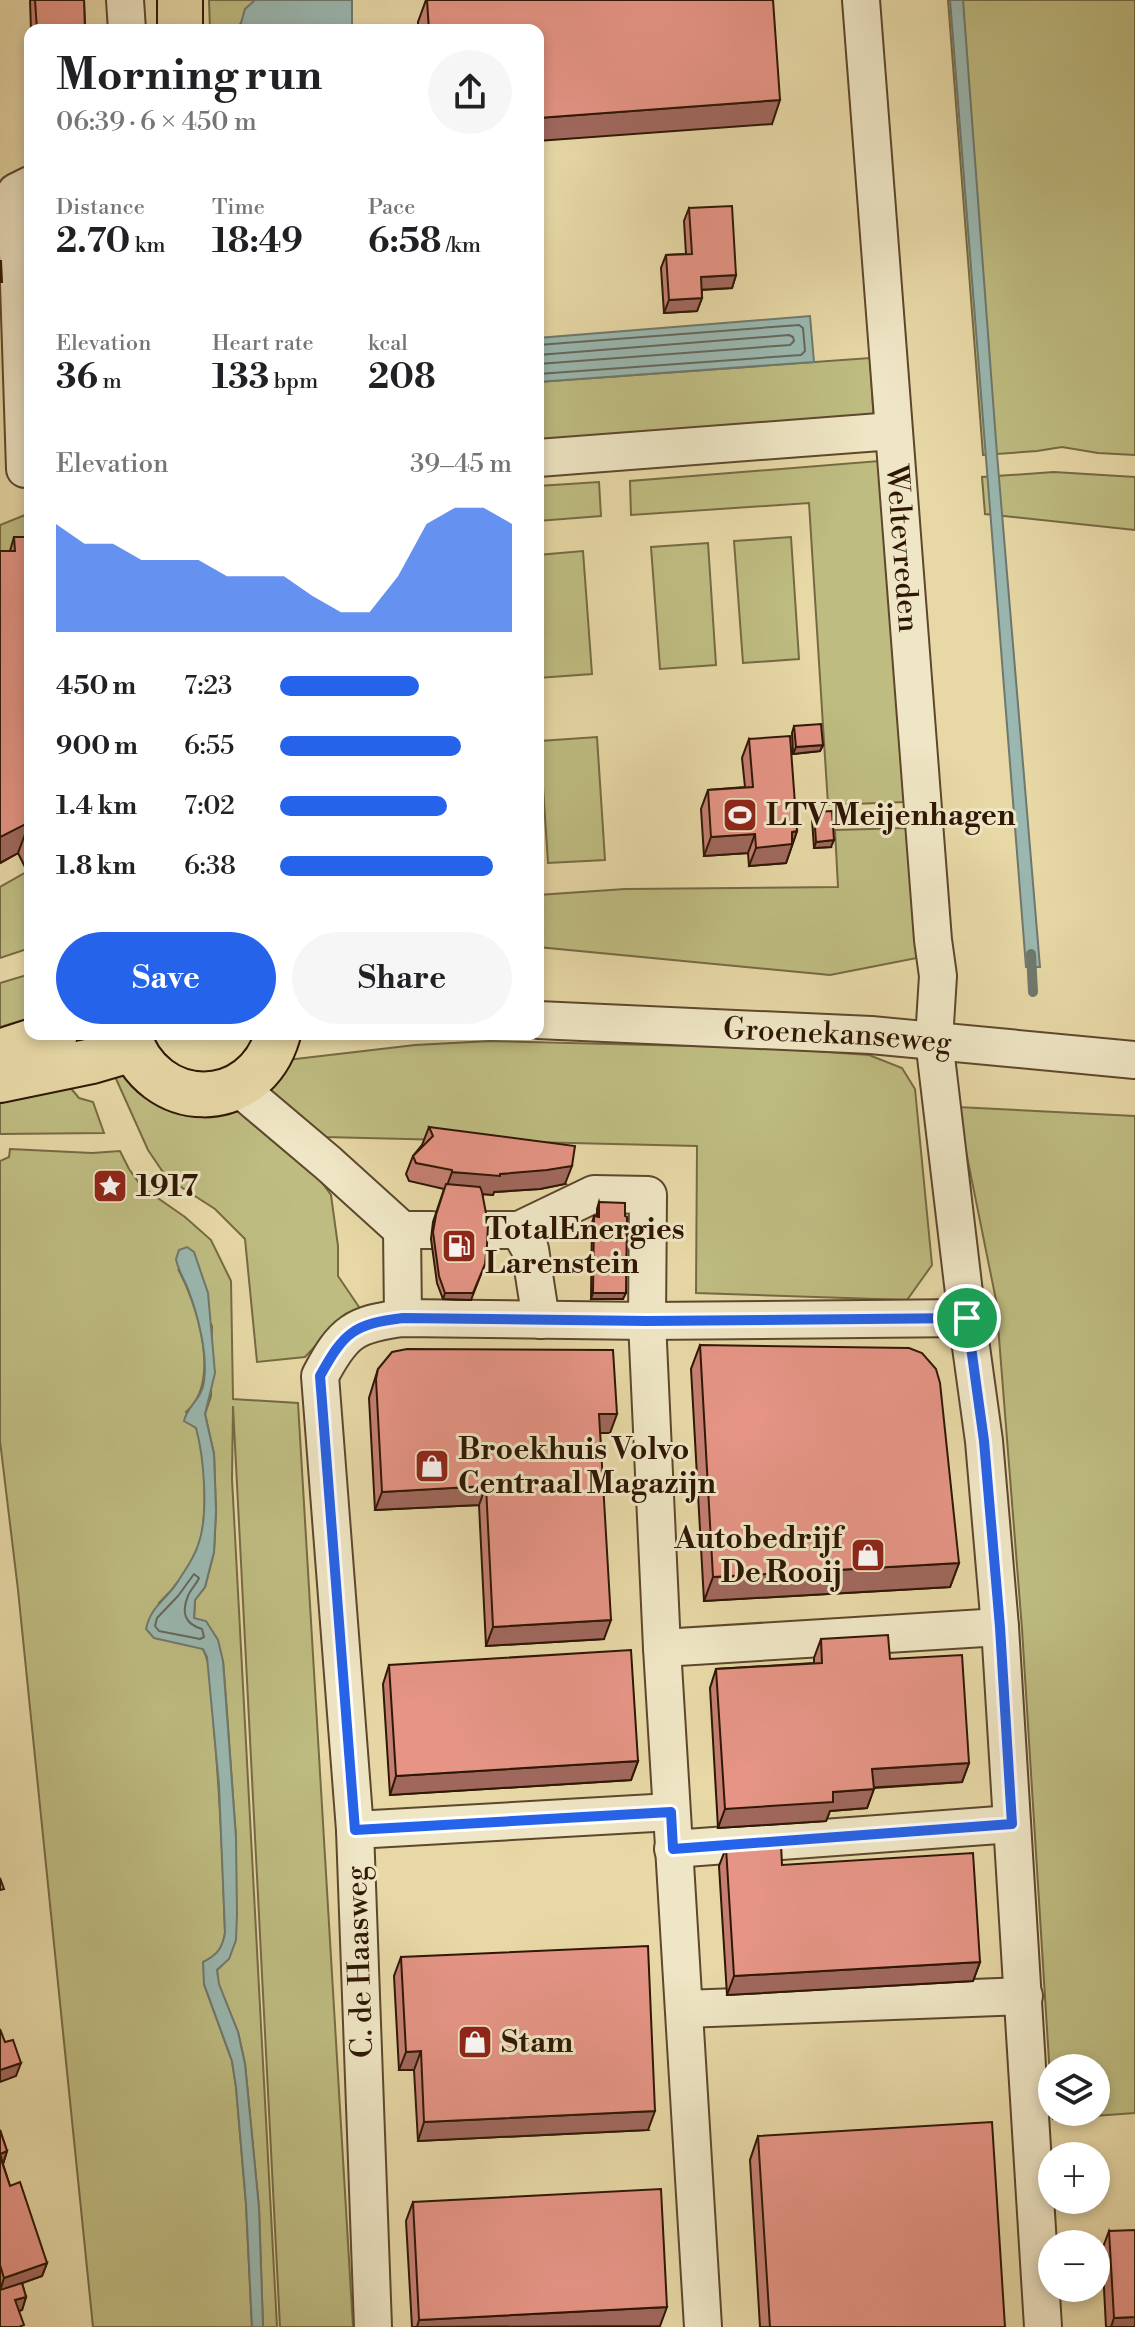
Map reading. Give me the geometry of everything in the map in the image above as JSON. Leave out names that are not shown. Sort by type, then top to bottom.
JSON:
[{"type":"main road","points":[[180,0],[180,24]]},
{"type":"main road","points":[[0,1052],[37,1040]]},
{"type":"main road","points":[[0,1080],[92,1061],[130,1041],[146,1070],[166,1086],[189,1094],[214,1094],[238,1087],[256,1074],[282,1040]]},
{"type":"street","points":[[125,0],[127,24]]},
{"type":"street","name":"Weltevreden","points":[[861,0],[938,976],[934,1040],[967,1318]]},
{"type":"street","points":[[18,472],[16,192],[24,188]]},
{"type":"street","points":[[544,458],[893,431]]},
{"type":"street","name":"Groenekanseweg","points":[[544,1020],[871,1035],[1135,1060]]},
{"type":"street","points":[[238,1087],[328,1163],[417,1230],[403,1318]]},
{"type":"street","points":[[541,1320],[530,1249],[502,1230],[594,1194],[648,1195],[647,1321],[662,1648],[703,2327]]},
{"type":"street","name":"C. de Haasweg","points":[[373,2327],[355,1830],[320,1376],[335,1349],[354,1329],[376,1321],[403,1318],[647,1321],[967,1318]]},
{"type":"street","points":[[967,1318],[984,1441],[1000,1627],[1043,2327]]},
{"type":"street","points":[[662,1648],[1000,1627]]},
{"type":"street","points":[[355,1830],[671,1812]]},
{"type":"street","points":[[673,1849],[1012,1824]]},
{"type":"street","points":[[684,2009],[1024,1996]]},
{"type":"shaded area","points":[[209,0],[255,0],[240,24],[210,24]]},
{"type":"shaded area","points":[[948,0],[1135,0],[1135,455],[1062,447],[983,455]]},
{"type":"shaded area","points":[[870,358],[874,424],[544,448],[544,382]]},
{"type":"shaded area","points":[[879,461],[905,802],[828,805],[809,503],[631,515],[630,481]]},
{"type":"shaded area","points":[[1054,472],[1135,477],[1135,530],[985,514],[982,477]]},
{"type":"shaded area","points":[[599,482],[601,516],[544,521],[544,486]]},
{"type":"shaded area","points":[[24,515],[24,574],[0,576],[0,525]]},
{"type":"shaded area","points":[[791,537],[799,659],[743,663],[734,541]]},
{"type":"shaded area","points":[[708,543],[716,665],[660,669],[651,547]]},
{"type":"shaded area","points":[[583,551],[592,674],[544,678],[544,554]]},
{"type":"shaded area","points":[[597,737],[605,860],[548,863],[544,741]]},
{"type":"shaded area","points":[[906,828],[917,958],[830,975],[544,948],[544,895],[625,889],[838,887],[835,830]]},
{"type":"shaded area","points":[[24,873],[24,950],[0,958],[0,887]]},
{"type":"shaded area","points":[[24,976],[24,1020],[0,1027],[0,983]]},
{"type":"shaded area","points":[[490,1041],[773,1048],[869,1055],[902,1068],[915,1089],[932,1265],[907,1300],[696,1293],[697,1146],[324,1137],[258,1079],[287,1060],[415,1045]]},
{"type":"shaded area","points":[[113,1072],[237,1099],[303,1156],[331,1195],[338,1246],[338,1276],[361,1310],[335,1325],[305,1357],[257,1362],[245,1239],[215,1209],[167,1178],[148,1150]]},
{"type":"shaded area","points":[[64,1080],[79,1098],[93,1102],[104,1133],[0,1134],[0,1094]]},
{"type":"shaded area","points":[[957,1107],[1135,1116],[1135,2113],[1110,2115],[1110,2054],[1049,2054],[1022,1629],[996,1300]]},
{"type":"shaded area","points":[[10,1149],[92,1153],[120,1151],[142,1187],[185,1217],[211,1240],[231,1281],[233,1399],[298,1403],[353,2327],[280,2327],[233,1406],[232,1479],[277,2327],[263,2327],[259,2208],[245,2064],[238,2032],[218,1984],[217,1970],[229,1958],[236,1838],[223,1661],[194,1619],[195,1600],[205,1587],[214,1552],[214,1454],[205,1414],[211,1396],[212,1326],[178,1269],[192,1302],[203,1342],[203,1382],[197,1399],[186,1412],[199,1439],[204,1470],[204,1505],[198,1547],[181,1577],[159,1603],[196,1646],[203,1649],[211,1678],[225,1933],[222,1948],[214,1956],[204,1984],[232,2061],[236,2087],[252,2327],[93,2327],[0,1441],[0,1161],[9,1157]]},
{"type":"water","points":[[255,0],[352,0],[352,24],[241,24],[245,9]]},
{"type":"water","points":[[950,0],[963,0],[1040,967],[1026,967]]},
{"type":"water","points":[[810,316],[814,362],[544,382],[544,338]]},
{"type":"water","points":[[187,1247],[194,1252],[208,1293],[215,1373],[205,1414],[214,1454],[214,1552],[205,1587],[195,1600],[194,1618],[206,1621],[218,1640],[223,1661],[236,1838],[236,1940],[229,1959],[217,1970],[219,1984],[238,2032],[245,2064],[259,2208],[263,2327],[252,2327],[246,2204],[232,2061],[204,1984],[203,1962],[218,1951],[225,1933],[219,1785],[207,1657],[203,1649],[154,1638],[146,1629],[155,1609],[177,1583],[194,1555],[203,1519],[204,1486],[199,1440],[196,1428],[184,1421],[203,1388],[205,1371],[199,1322],[176,1259],[179,1250]]},
{"type":"building","points":[[35,0],[84,0],[85,24],[37,24]]},
{"type":"building","points":[[427,0],[773,0],[780,100],[544,118],[544,24],[429,24]]},
{"type":"building","points":[[732,206],[736,275],[701,277],[702,298],[669,300],[666,255],[692,254],[689,208]]},
{"type":"building","points":[[14,537],[24,537],[24,825],[0,837],[0,551],[15,551]]},
{"type":"building","points":[[821,724],[823,745],[796,747],[794,726]]},
{"type":"building","points":[[790,736],[797,831],[792,832],[792,844],[756,848],[755,834],[711,837],[708,790],[753,787],[749,739]]},
{"type":"building","points":[[832,811],[834,840],[816,842],[814,812]]},
{"type":"building","points":[[429,1127],[575,1146],[572,1166],[500,1176],[452,1172],[416,1163],[413,1156],[433,1136]]},
{"type":"building","points":[[446,1184],[480,1187],[482,1192],[488,1224],[487,1245],[485,1264],[473,1293],[445,1293],[439,1276],[433,1232]]},
{"type":"building","points":[[599,1202],[625,1203],[626,1293],[593,1293],[594,1216],[599,1217]]},
{"type":"building","points":[[700,1345],[909,1348],[922,1353],[936,1369],[940,1383],[959,1563],[713,1577]]},
{"type":"building","points":[[407,1349],[613,1350],[617,1414],[599,1414],[611,1620],[493,1627],[486,1486],[382,1492],[376,1379],[378,1369],[392,1352]]},
{"type":"building","points":[[888,1635],[890,1659],[962,1655],[969,1763],[872,1769],[874,1789],[833,1792],[833,1802],[725,1809],[716,1669],[822,1663],[821,1639]]},
{"type":"building","points":[[631,1650],[638,1761],[396,1776],[389,1665]]},
{"type":"building","points":[[781,1844],[782,1865],[973,1853],[980,1962],[734,1976],[726,1848]]},
{"type":"building","points":[[648,1946],[655,2111],[424,2122],[421,2051],[406,2052],[401,1957]]},
{"type":"building","points":[[0,2029],[5,2042],[13,2040],[21,2063],[0,2070]]},
{"type":"building","points":[[992,2122],[1005,2327],[770,2327],[758,2136]]},
{"type":"building","points":[[0,2130],[7,2151],[0,2154]]},
{"type":"building","points":[[0,2156],[10,2186],[20,2182],[47,2263],[4,2278],[0,2265]]},
{"type":"building","points":[[661,2189],[667,2307],[419,2320],[413,2202]]},
{"type":"building","points":[[1135,2230],[1135,2317],[1114,2318],[1110,2231]]},
{"type":"building","points":[[22,2283],[26,2297],[15,2300],[24,2325],[0,2327],[0,2290]]},
{"type":"waterway","points":[[1031,954],[1033,992]]},
{"type":"place","name":"LTV Meijenhagen","points":[[740,815]]},
{"type":"place","name":"1917","points":[[110,1186]]},
{"type":"place","name":"TotalEnergies Larenstein","points":[[459,1246]]},
{"type":"place","name":"Broekhuis Volvo Centraal Magazijn","points":[[432,1466]]},
{"type":"place","name":"Autobedrijf De Rooij","points":[[868,1555]]},
{"type":"place","name":"Stam","points":[[475,2042]]},
{"type":"route","points":[[403,1318],[647,1321],[967,1318],[984,1441],[1012,1824],[673,1849],[671,1812],[355,1830],[320,1376],[335,1349],[354,1329],[376,1321],[403,1318]]}]
